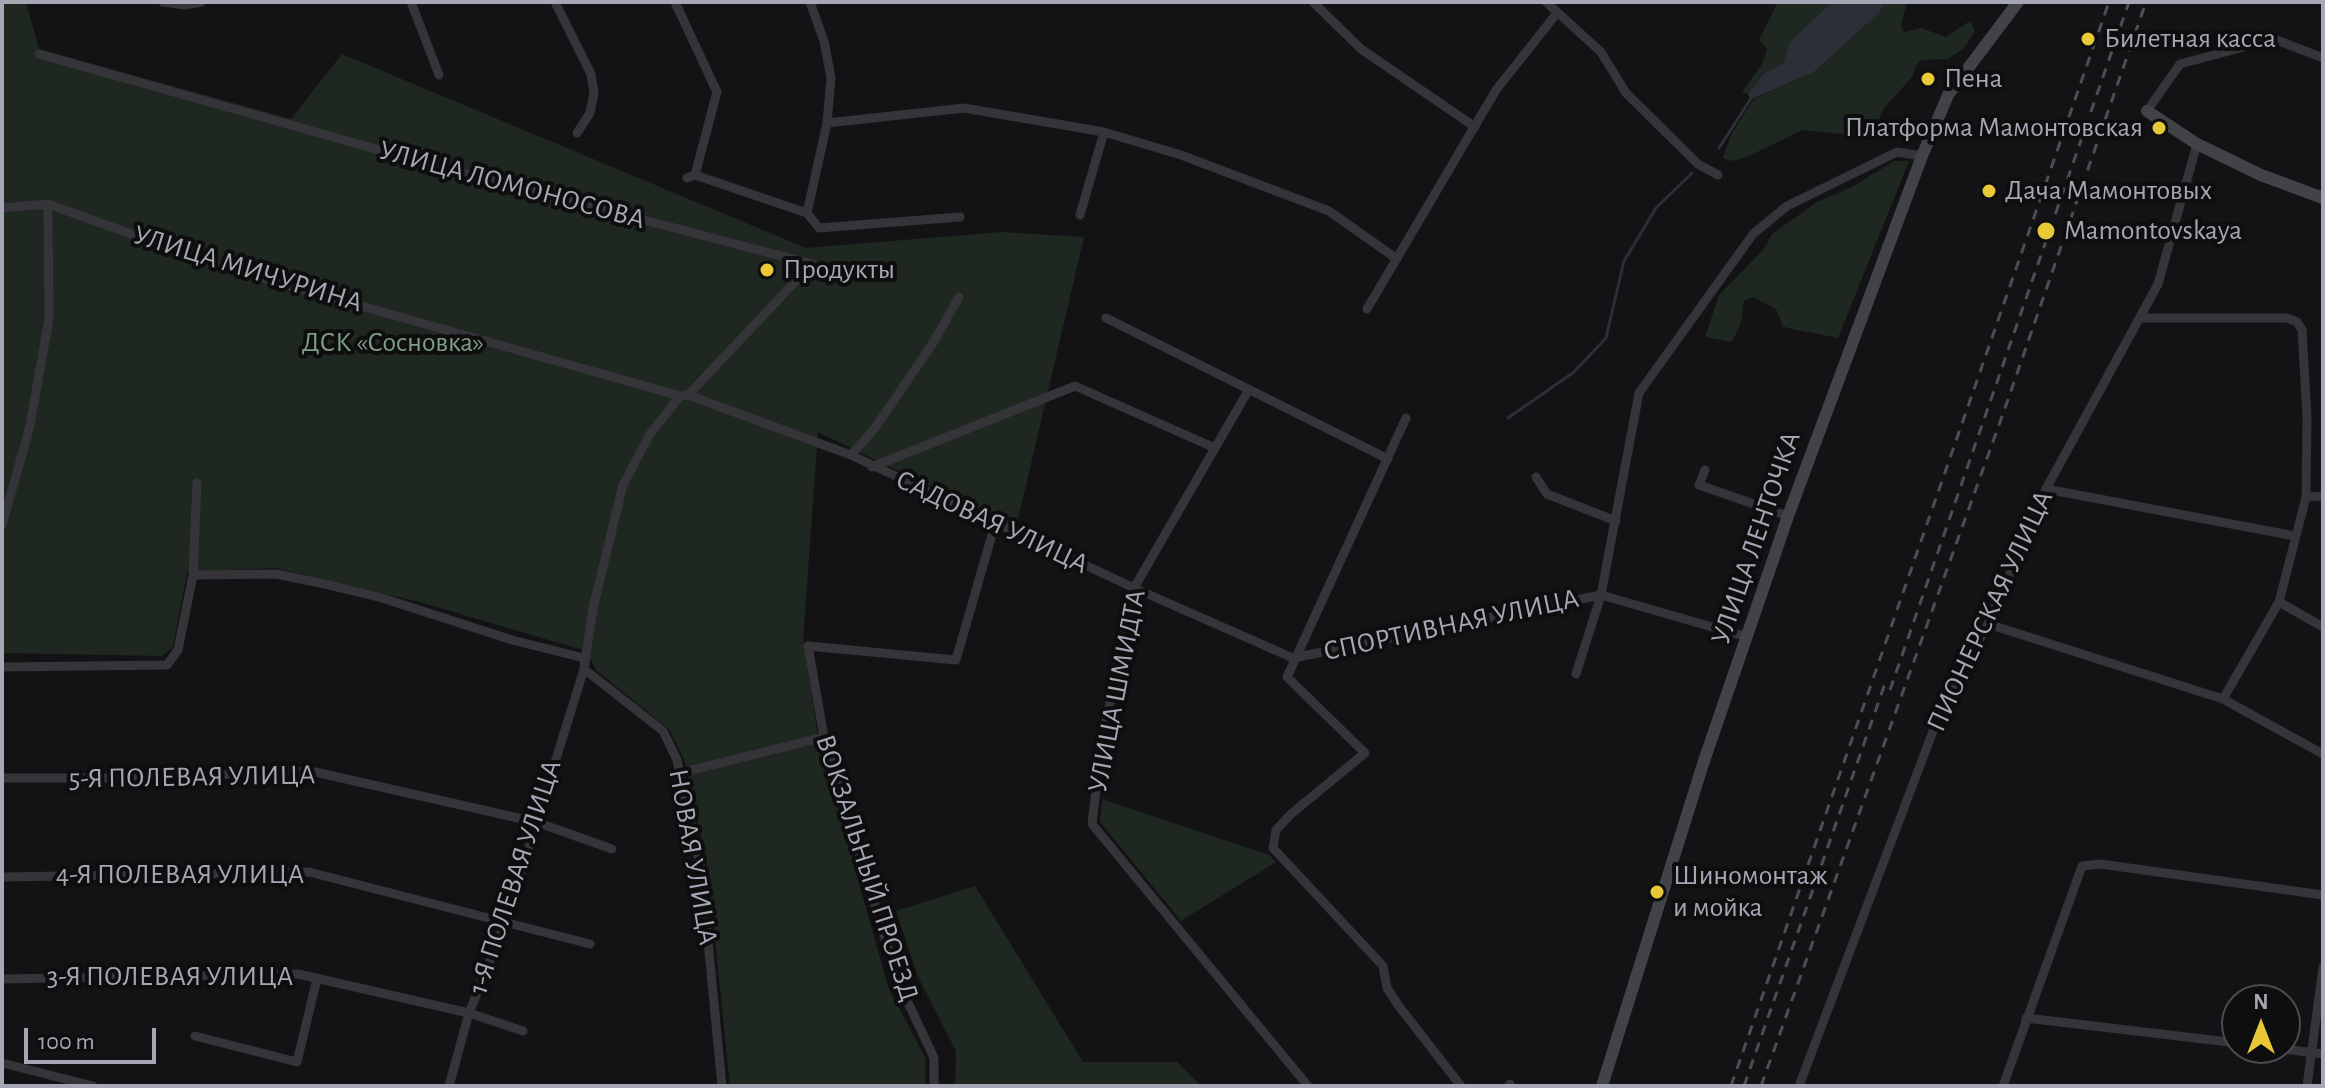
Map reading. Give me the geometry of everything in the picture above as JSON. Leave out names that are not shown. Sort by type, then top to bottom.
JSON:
[{"type":"main road","name":"УЛИЦА ЛЕНТОЧКА","points":[[1602,1086],[1703,764],[1788,516],[1922,156],[1948,95],[2018,2]]},
{"type":"main road","points":[[2147,111],[2197,144],[2261,175],[2323,198]]},
{"type":"street","points":[[163,2],[185,5],[201,2]]},
{"type":"street","points":[[411,2],[439,75]]},
{"type":"street","points":[[555,2],[591,74],[594,93],[590,113],[577,133]]},
{"type":"street","points":[[675,2],[717,92],[691,176],[807,213],[819,228],[960,217]]},
{"type":"street","points":[[807,213],[827,123],[831,78],[824,41],[810,2]]},
{"type":"street","points":[[1313,2],[1361,49],[1475,127]]},
{"type":"street","points":[[1546,2],[1601,52],[1626,93],[1698,164],[1718,175]]},
{"type":"street","points":[[1367,309],[1496,90],[1557,13]]},
{"type":"street","points":[[2147,111],[2180,64],[2274,39],[2323,58]]},
{"type":"street","name":"УЛИЦА ЛОМОНОСОВА","points":[[39,54],[411,159],[812,264],[684,396]]},
{"type":"street","points":[[827,123],[964,108],[1104,132],[1181,155],[1329,211],[1397,259]]},
{"type":"street","points":[[1080,215],[1104,132]]},
{"type":"street","name":"ПИОНЕРСКАЯ УЛИЦА","points":[[1799,1086],[1941,710],[1988,624],[2046,489],[2158,284],[2197,144]]},
{"type":"street","points":[[1576,674],[1601,595],[1639,393],[1753,234],[1787,206],[1897,152],[1922,156]]},
{"type":"street","points":[[2,208],[48,204],[49,319],[29,430],[2,525]]},
{"type":"street","name":"УЛИЦА МИЧУРИНА","points":[[48,204],[220,266],[684,396]]},
{"type":"street","points":[[851,455],[875,428],[933,343],[959,297]]},
{"type":"street","points":[[1106,318],[1388,459]]},
{"type":"street","points":[[2141,318],[2287,318],[2297,322],[2302,330],[2306,375],[2306,497],[2279,602],[2223,699]]},
{"type":"street","points":[[872,467],[1075,386],[1215,448]]},
{"type":"street","name":"УЛИЦА ШМИДТА","points":[[1248,391],[1134,588],[1102,741],[1092,824],[1308,1086]]},
{"type":"street","name":"САДОВАЯ УЛИЦА","points":[[684,396],[851,455],[1134,588],[1293,658]]},
{"type":"street","name":"1-Я ПОЛЕВАЯ УЛИЦА","points":[[449,1086],[469,1013],[506,920],[584,669],[593,608],[623,485],[650,434],[684,396]]},
{"type":"street","points":[[1406,418],[1293,658],[1287,677],[1365,753],[1291,814],[1276,830],[1273,848],[1383,966],[1387,988],[1398,1005],[1461,1086]]},
{"type":"street","points":[[1705,470],[1699,485],[1788,516]]},
{"type":"street","points":[[1536,477],[1547,494],[1616,521]]},
{"type":"street","points":[[2,667],[167,665],[178,650],[193,575],[197,483]]},
{"type":"street","points":[[2046,489],[2295,536]]},
{"type":"street","points":[[2306,497],[2323,496]]},
{"type":"street","name":"ВОКЗАЛЬНЫЙ ПРОЕЗД","points":[[934,1086],[934,1058],[898,981],[824,737],[808,646],[956,660],[995,524]]},
{"type":"street","name":"НОВАЯ УЛИЦА","points":[[193,575],[276,574],[379,597],[512,640],[584,658],[584,669],[663,731],[680,773],[701,869],[722,1086]]},
{"type":"street","name":"СПОРТИВНАЯ УЛИЦА","points":[[1293,658],[1601,595],[1747,637]]},
{"type":"street","points":[[2279,602],[2323,627]]},
{"type":"street","points":[[1988,624],[2223,699],[2323,754]]},
{"type":"street","points":[[680,773],[824,737]]},
{"type":"street","name":"5-Я ПОЛЕВАЯ УЛИЦА","points":[[2,778],[196,778],[260,770],[315,772],[536,822],[612,849]]},
{"type":"street","points":[[2003,1086],[2082,866],[2100,864],[2323,895]]},
{"type":"street","name":"4-Я ПОЛЕВАЯ УЛИЦА","points":[[2,877],[309,872],[590,944]]},
{"type":"street","points":[[2307,1086],[2323,967]]},
{"type":"street","name":"3-Я ПОЛЕВАЯ УЛИЦА","points":[[2,979],[298,974],[469,1013],[523,1031]]},
{"type":"street","points":[[195,1036],[297,1062],[317,979]]},
{"type":"street","points":[[2026,1018],[2221,1041]]},
{"type":"street","points":[[2301,1051],[2323,1054]]},
{"type":"street","points":[[2,1063],[93,1086]]},
{"type":"green space","name":"ДСК «Сосновка»","points":[[2,2],[26,2],[39,49],[291,119],[342,54],[806,248],[1001,232],[1084,237],[1016,528],[818,432],[803,640],[818,736],[888,987],[926,1059],[925,1086],[730,1086],[708,870],[684,759],[669,729],[597,671],[586,651],[420,602],[275,568],[187,572],[173,647],[162,656],[2,653]]},
{"type":"green space","points":[[1778,2],[1832,2],[1784,64],[1763,74],[1748,94],[1742,92],[1762,64],[1767,49],[1759,40]]},
{"type":"green space","points":[[1885,2],[1907,2],[1901,26],[1904,32],[1921,28],[1946,37],[1970,21],[1975,31],[1964,48],[1948,59],[1922,60],[1917,64],[1912,77],[1884,108],[1871,137],[1802,130],[1745,158],[1731,161],[1723,158],[1732,133],[1754,99],[1814,72],[1880,12]]},
{"type":"green space","points":[[1894,161],[1909,161],[1838,338],[1787,328],[1783,326],[1776,309],[1753,297],[1744,301],[1741,323],[1732,342],[1705,337],[1719,295],[1763,250],[1772,234],[1817,202],[1852,187]]},
{"type":"green space","points":[[1102,799],[1269,855],[1276,862],[1181,921],[1100,822]]},
{"type":"green space","points":[[975,886],[1083,1062],[1177,1062],[1201,1086],[955,1086],[956,1051],[918,977],[896,911]]},
{"type":"shaded area","points":[[1832,2],[1885,2],[1880,12],[1814,72],[1750,100],[1748,94],[1763,74],[1784,63],[1790,42]]},
{"type":"waterway","points":[[1719,148],[1750,100]]},
{"type":"waterway","points":[[1508,418],[1574,372],[1606,338],[1624,261],[1656,208],[1692,173]]},
{"type":"railway","points":[[1731,1086],[2109,2]]},
{"type":"railway","points":[[1890,690],[2129,2]]},
{"type":"railway","points":[[1761,1086],[2004,411],[2146,2]]},
{"type":"railway","points":[[1744,1086],[1887,678]]},
{"type":"place","name":"Билетная касса","points":[[2088,39]]},
{"type":"place","name":"Пена","points":[[1928,79]]},
{"type":"place","name":"Платформа Мамонтовская","points":[[2159,128]]},
{"type":"place","name":"Дача Мамонтовых","points":[[1989,191]]},
{"type":"place","name":"Mamontovskaya","points":[[2046,231]]},
{"type":"place","name":"Продукты","points":[[767,270]]},
{"type":"place","name":"Шиномонтаж и мойка","points":[[1657,892]]}]
